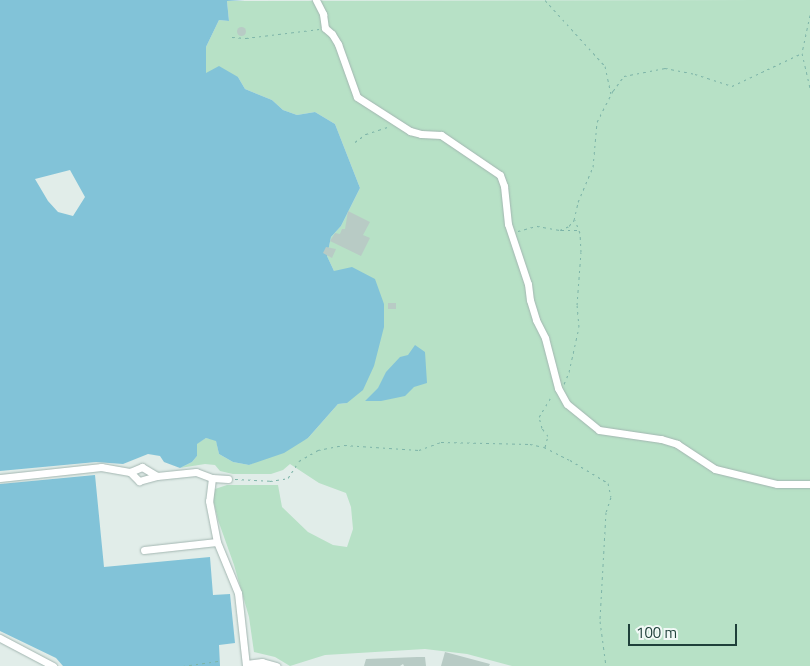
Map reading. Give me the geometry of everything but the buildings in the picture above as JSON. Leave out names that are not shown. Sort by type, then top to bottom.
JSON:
[{"type":"street","points":[[316,0],[323,14],[325,28],[332,34],[338,44],[356,97],[367,106],[400,123],[410,131],[421,134],[440,135],[500,175],[504,186],[511,233],[528,284],[536,320],[545,338],[558,388],[567,404],[581,418],[599,430],[661,439],[677,444],[715,468],[752,480],[777,484],[810,484]]},
{"type":"street","points":[[0,478],[101,467],[130,472],[140,481],[157,476],[196,472],[212,478],[228,479]]},
{"type":"street","points":[[130,472],[142,467],[157,476]]},
{"type":"street","points":[[212,478],[209,502],[216,542],[238,593],[246,665],[262,662],[276,666]]},
{"type":"street","points":[[144,550],[216,542]]},
{"type":"street","points":[[0,638],[53,666]]},
{"type":"path","points":[[545,0],[605,66],[611,95]]},
{"type":"path","points":[[810,15],[802,53],[810,89]]},
{"type":"path","points":[[232,37],[246,38],[325,28]]},
{"type":"path","points":[[560,230],[569,226],[574,218],[593,167],[597,122],[611,95],[624,76],[666,68],[695,74],[732,86],[802,53]]},
{"type":"path","points":[[356,142],[366,134],[400,123]]},
{"type":"path","points":[[544,447],[548,436],[542,428],[539,417],[558,388],[566,383],[579,327],[577,305],[581,252],[580,233],[574,218]]},
{"type":"path","points":[[511,233],[537,226],[560,230],[578,230]]},
{"type":"path","points":[[228,479],[270,481],[288,478],[299,461],[318,450],[344,445],[419,450],[442,442],[530,444],[544,447],[608,483],[611,497],[606,512],[600,621],[606,666]]},
{"type":"path","points":[[183,666],[220,662]]},
{"type":"green space","points":[[810,0],[810,666],[512,666],[467,654],[425,649],[325,655],[290,666],[275,657],[254,652],[249,617],[234,565],[218,520],[213,499],[215,489],[227,485],[278,485],[282,507],[308,532],[333,545],[347,547],[353,529],[351,507],[346,493],[319,483],[290,464],[283,470],[271,474],[233,474],[220,471],[215,465],[205,464],[180,468],[192,462],[197,456],[196,444],[206,438],[216,440],[219,454],[233,462],[249,465],[308,438],[338,404],[347,403],[334,271],[327,256],[331,237],[341,226],[360,188],[335,124],[315,112],[297,115],[283,110],[272,100],[245,89],[238,77],[206,74],[206,47],[219,20],[229,21],[227,1]]},
{"type":"water","points":[[0,0],[245,0],[227,1],[229,21],[219,20],[206,47],[206,73],[219,66],[238,77],[245,89],[272,100],[283,110],[297,115],[315,112],[335,124],[360,188],[341,226],[331,237],[327,256],[334,271],[352,267],[375,279],[384,304],[384,327],[374,366],[363,390],[347,403],[338,404],[308,438],[284,453],[249,465],[233,462],[219,454],[216,441],[206,438],[197,444],[197,456],[192,462],[180,468],[164,462],[160,456],[148,454],[123,464],[96,462],[0,471]],"holes":[[[70,170],[85,197],[73,216],[58,212],[48,201],[35,179]]]},
{"type":"water","points":[[415,345],[425,352],[427,383],[414,387],[405,396],[381,401],[365,401],[378,388],[386,372],[400,357],[408,355]]},
{"type":"water","points":[[95,475],[104,567],[210,557],[213,595],[230,594],[235,643],[219,645],[220,666],[63,666],[56,658],[0,631],[0,484]]}]
